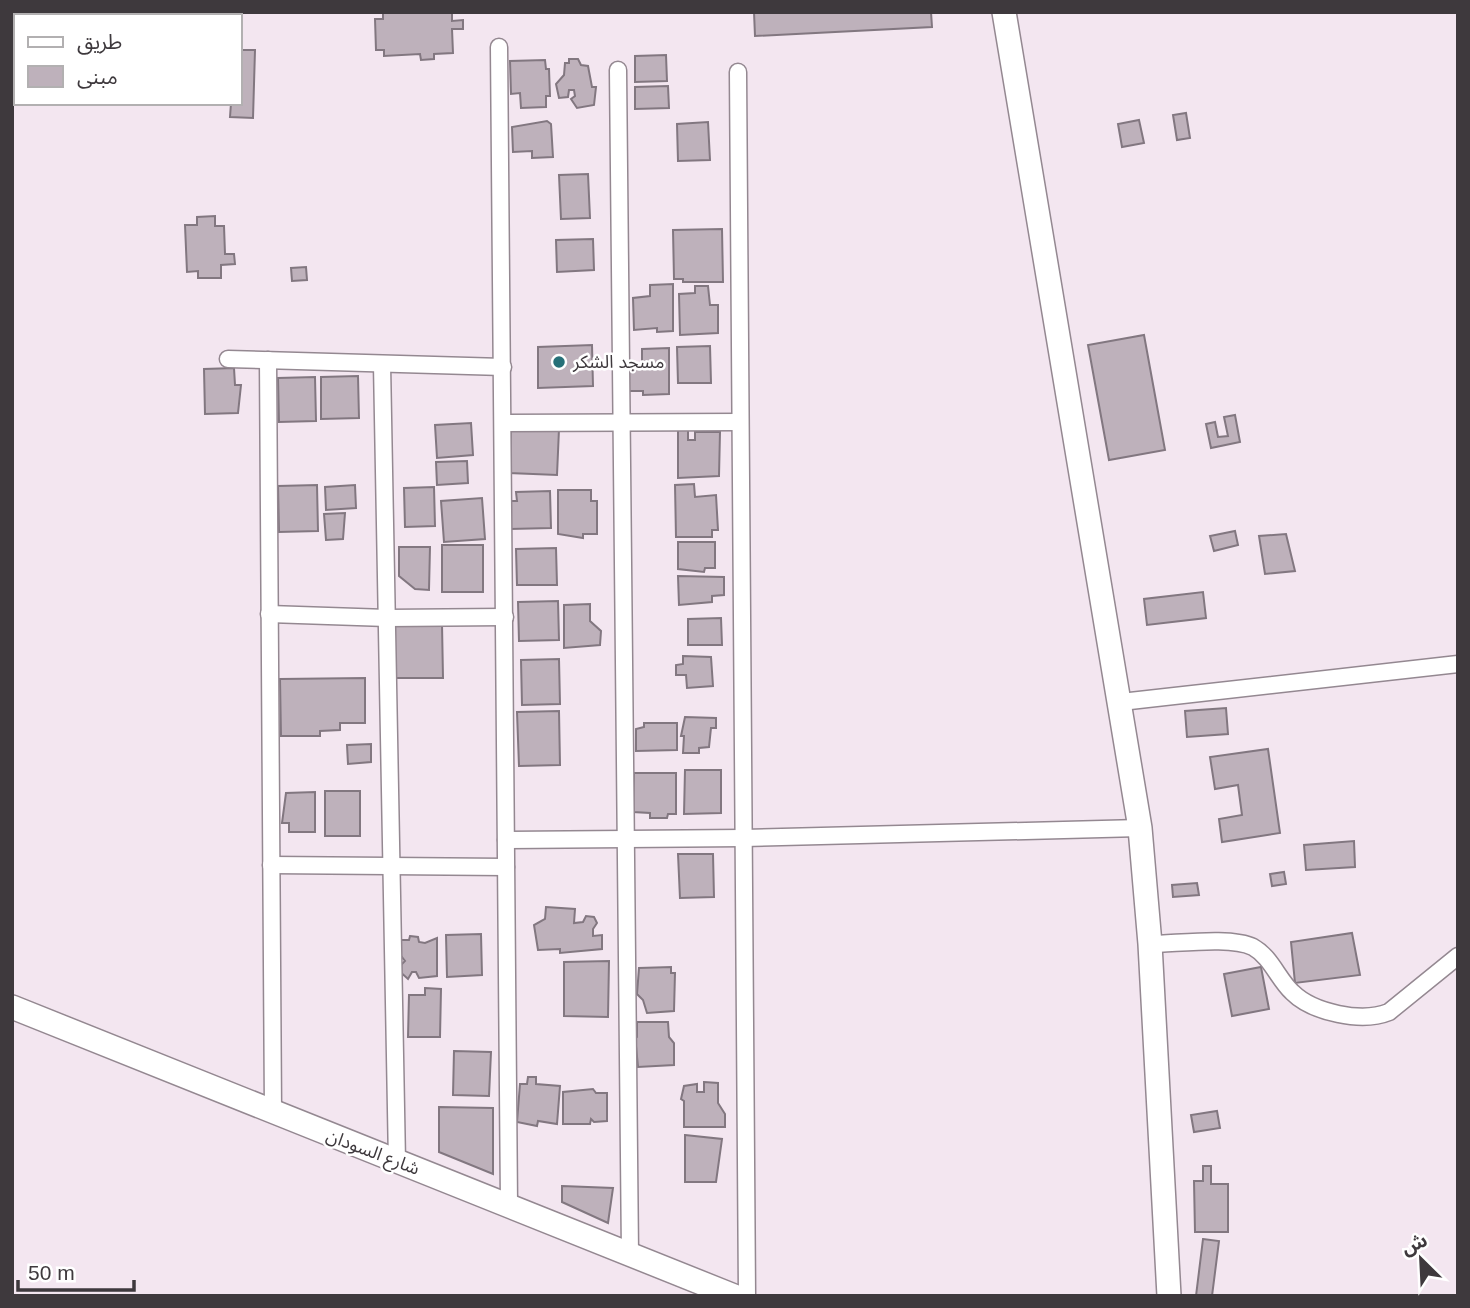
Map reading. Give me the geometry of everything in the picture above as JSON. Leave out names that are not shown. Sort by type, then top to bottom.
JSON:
[{"type":"street","points":[[1004,12],[1140,828],[1150,944],[1169,1296]]},
{"type":"street","points":[[499,47],[509,1205]]},
{"type":"street","points":[[618,70],[630,1254]]},
{"type":"street","points":[[737,72],[747,1296]]},
{"type":"street","points":[[228,359],[503,367]]},
{"type":"street","points":[[268,360],[273,1113]]},
{"type":"street","points":[[382,364],[397,1162]]},
{"type":"street","points":[[504,423],[740,422]]},
{"type":"street","points":[[269,614],[387,618],[505,617]]},
{"type":"street","points":[[1121,702],[1458,664]]},
{"type":"street","points":[[506,839],[744,838],[1140,828]]},
{"type":"street","points":[[271,865],[506,867]]},
{"type":"street","points":[[1150,944],[1236,942],[1253,947],[1268,960],[1292,992],[1305,1003],[1377,1017],[1389,1012],[1458,956]]},
{"type":"street","name":"شارع السودان","points":[[12,1007],[734,1296]]},
{"type":"building","points":[[79,12],[80,14],[36,14]]},
{"type":"building","points":[[383,12],[452,12],[452,21],[463,20],[463,29],[452,29],[453,53],[434,54],[434,59],[421,60],[420,54],[384,56],[384,50],[376,50],[375,19],[383,19]]},
{"type":"building","points":[[754,12],[931,12],[932,27],[755,36]]},
{"type":"building","points":[[242,50],[255,50],[253,118],[230,117],[231,105],[242,105]]},
{"type":"building","points":[[666,55],[667,81],[635,82],[635,56]]},
{"type":"building","points":[[569,59],[578,59],[581,65],[588,66],[592,87],[596,87],[594,105],[577,108],[571,99],[575,96],[574,90],[569,90],[568,97],[559,98],[556,84],[564,75],[565,63],[569,63]]},
{"type":"building","points":[[545,60],[546,69],[549,69],[550,96],[546,96],[546,107],[521,108],[520,93],[511,94],[510,61]]},
{"type":"building","points":[[668,86],[669,108],[635,109],[635,87]]},
{"type":"building","points":[[1186,113],[1190,138],[1177,140],[1173,115]]},
{"type":"building","points":[[1139,120],[1144,143],[1122,147],[1118,124]]},
{"type":"building","points":[[547,121],[551,124],[553,157],[532,158],[532,151],[513,152],[512,127]]},
{"type":"building","points":[[708,122],[710,160],[678,161],[677,124]]},
{"type":"building","points":[[588,174],[590,218],[561,219],[559,175]]},
{"type":"building","points":[[215,216],[215,226],[224,226],[225,254],[234,254],[235,264],[221,265],[221,278],[198,278],[198,271],[187,272],[185,225],[197,225],[197,217]]},
{"type":"building","points":[[722,229],[723,282],[683,282],[683,279],[674,279],[673,230]]},
{"type":"building","points":[[593,239],[594,270],[557,272],[556,240]]},
{"type":"building","points":[[306,267],[307,280],[292,281],[291,268]]},
{"type":"building","points":[[673,284],[673,331],[657,332],[657,328],[634,330],[633,298],[650,296],[650,285]]},
{"type":"building","points":[[695,286],[708,286],[710,305],[718,305],[718,333],[680,335],[679,294],[695,293]]},
{"type":"building","points":[[1144,335],[1165,450],[1109,460],[1088,345]]},
{"type":"building","points":[[592,345],[593,386],[538,388],[538,347]]},
{"type":"building","points":[[710,346],[711,383],[678,383],[677,347]]},
{"type":"building","points":[[669,348],[669,394],[643,395],[643,391],[629,391],[629,364],[642,364],[642,349]]},
{"type":"building","points":[[234,368],[235,385],[241,385],[238,413],[205,414],[204,369]]},
{"type":"building","points":[[358,376],[359,418],[321,419],[321,377]]},
{"type":"building","points":[[315,377],[316,421],[279,422],[278,378]]},
{"type":"building","points":[[1235,415],[1240,442],[1211,448],[1206,424],[1215,422],[1218,437],[1228,436],[1224,417]]},
{"type":"building","points":[[471,423],[473,455],[437,458],[435,425]]},
{"type":"building","points":[[511,428],[559,429],[557,475],[509,473]]},
{"type":"building","points":[[678,430],[688,430],[688,440],[695,440],[695,432],[720,432],[719,476],[678,478]]},
{"type":"building","points":[[467,461],[468,483],[437,485],[436,462]]},
{"type":"building","points":[[694,484],[695,497],[716,495],[718,530],[712,530],[712,537],[676,537],[675,485]]},
{"type":"building","points":[[317,485],[318,531],[279,532],[278,486]]},
{"type":"building","points":[[355,485],[356,508],[326,510],[325,487]]},
{"type":"building","points":[[434,487],[435,526],[405,527],[404,488]]},
{"type":"building","points":[[558,490],[591,490],[591,501],[597,501],[597,534],[583,534],[583,538],[558,534]]},
{"type":"building","points":[[550,491],[551,528],[510,529],[510,501],[517,501],[516,492]]},
{"type":"building","points":[[482,498],[485,539],[444,542],[441,501]]},
{"type":"building","points":[[345,513],[343,539],[326,540],[324,514]]},
{"type":"building","points":[[1235,531],[1238,545],[1214,551],[1210,536]]},
{"type":"building","points":[[1286,534],[1295,571],[1265,574],[1259,536]]},
{"type":"building","points":[[678,542],[715,542],[715,568],[705,568],[704,572],[678,569]]},
{"type":"building","points":[[442,545],[483,545],[483,592],[442,592]]},
{"type":"building","points":[[399,547],[430,547],[429,590],[415,589],[399,576]]},
{"type":"building","points":[[556,548],[557,585],[517,585],[516,549]]},
{"type":"building","points":[[678,576],[724,577],[724,595],[712,596],[712,602],[679,605]]},
{"type":"building","points":[[1203,592],[1206,618],[1147,625],[1144,599]]},
{"type":"building","points":[[558,601],[559,640],[519,641],[518,602]]},
{"type":"building","points":[[590,604],[590,621],[601,631],[600,645],[564,648],[564,605]]},
{"type":"building","points":[[721,618],[722,645],[688,645],[688,619]]},
{"type":"building","points":[[442,624],[443,678],[395,678],[394,625]]},
{"type":"building","points":[[683,656],[711,657],[713,686],[687,688],[686,675],[676,675],[676,665],[683,664]]},
{"type":"building","points":[[559,659],[560,704],[522,705],[521,660]]},
{"type":"building","points":[[365,678],[365,723],[340,723],[340,730],[320,731],[320,736],[281,736],[280,679]]},
{"type":"building","points":[[1226,708],[1228,734],[1187,737],[1185,711]]},
{"type":"building","points":[[559,711],[560,765],[519,766],[517,712]]},
{"type":"building","points":[[685,717],[716,718],[716,728],[711,728],[709,747],[699,748],[699,753],[683,753],[684,736],[681,736]]},
{"type":"building","points":[[644,723],[677,723],[677,750],[636,751],[636,729],[644,727]]},
{"type":"building","points":[[371,744],[371,762],[348,764],[347,745]]},
{"type":"building","points":[[1268,749],[1280,833],[1222,842],[1219,819],[1242,815],[1238,785],[1215,789],[1210,757]]},
{"type":"building","points":[[685,770],[721,770],[721,813],[684,814]]},
{"type":"building","points":[[634,773],[676,773],[676,814],[668,814],[667,818],[650,818],[650,813],[633,812]]},
{"type":"building","points":[[325,791],[360,791],[360,836],[325,836]]},
{"type":"building","points":[[315,792],[315,832],[289,832],[289,823],[282,823],[286,793]]},
{"type":"building","points":[[1354,841],[1355,867],[1306,870],[1304,845]]},
{"type":"building","points":[[678,854],[713,854],[714,897],[680,898]]},
{"type":"building","points":[[1284,872],[1286,884],[1272,886],[1270,874]]},
{"type":"building","points":[[1197,883],[1199,895],[1173,897],[1172,885]]},
{"type":"building","points":[[546,907],[575,909],[574,923],[583,922],[586,916],[594,917],[597,923],[593,936],[602,935],[602,949],[560,953],[560,949],[538,950],[534,925],[545,919]]},
{"type":"building","points":[[1352,933],[1360,975],[1295,983],[1291,942]]},
{"type":"building","points":[[481,934],[482,975],[447,977],[446,935]]},
{"type":"building","points":[[410,936],[418,937],[419,942],[425,943],[437,938],[437,976],[419,978],[416,972],[412,972],[408,979],[397,969],[405,961],[398,952],[400,940],[409,940]]},
{"type":"building","points":[[609,961],[608,1017],[564,1016],[564,962]]},
{"type":"building","points":[[671,967],[671,973],[675,973],[674,1011],[647,1013],[643,1000],[637,994],[639,968]]},
{"type":"building","points":[[1261,967],[1269,1009],[1232,1016],[1224,974]]},
{"type":"building","points":[[425,988],[441,989],[440,1037],[408,1037],[409,995],[425,995]]},
{"type":"building","points":[[637,1022],[668,1022],[669,1037],[674,1043],[674,1065],[638,1067],[636,1046],[631,1044],[631,1038],[637,1037]]},
{"type":"building","points":[[454,1051],[491,1052],[489,1096],[453,1095]]},
{"type":"building","points":[[528,1077],[536,1077],[536,1084],[560,1086],[557,1124],[538,1121],[537,1126],[517,1122],[520,1084],[527,1084]]},
{"type":"building","points":[[704,1082],[718,1083],[718,1103],[725,1114],[725,1127],[684,1127],[684,1101],[681,1099],[684,1086],[697,1084],[697,1092],[704,1092]]},
{"type":"building","points":[[593,1089],[596,1093],[607,1093],[607,1121],[594,1122],[591,1119],[590,1124],[563,1124],[563,1092]]},
{"type":"building","points":[[439,1107],[493,1108],[493,1174],[439,1152]]},
{"type":"building","points":[[1217,1111],[1220,1128],[1194,1132],[1191,1115]]},
{"type":"building","points":[[685,1135],[722,1139],[716,1182],[685,1182]]},
{"type":"building","points":[[1203,1166],[1211,1166],[1211,1184],[1228,1184],[1228,1232],[1195,1232],[1194,1181],[1203,1181]]},
{"type":"building","points":[[562,1186],[613,1188],[608,1223],[562,1202]]},
{"type":"building","points":[[1203,1239],[1219,1241],[1212,1296],[1196,1296]]},
{"type":"place","name":"مسجد الشكر","points":[[559,362]]}]
